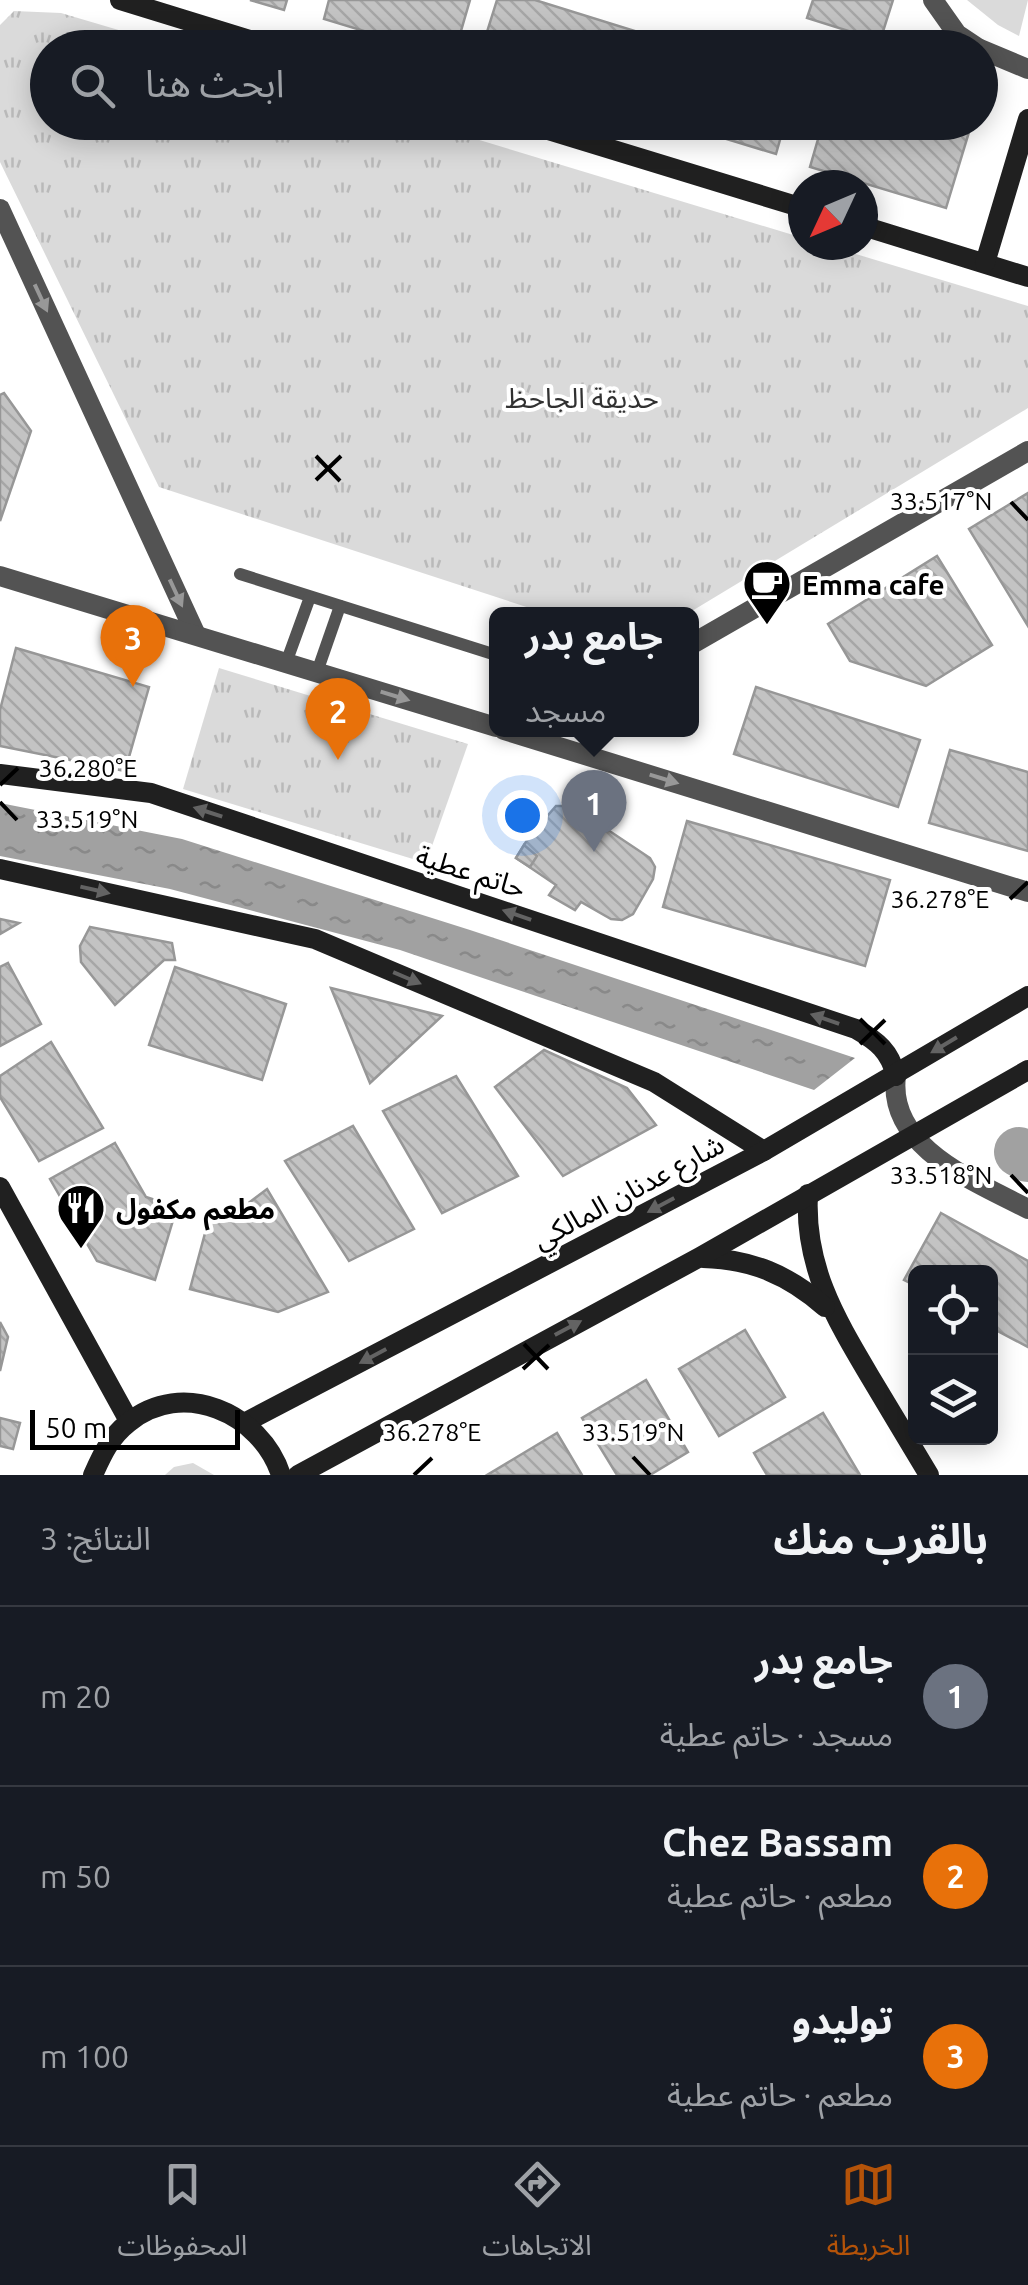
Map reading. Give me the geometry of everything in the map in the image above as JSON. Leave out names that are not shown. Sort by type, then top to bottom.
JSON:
[{"type":"street","points":[[120,0],[218,30]]},
{"type":"street","points":[[934,0],[954,30]]},
{"type":"street","points":[[998,56],[1028,69]]},
{"type":"street","points":[[985,263],[1028,119]]},
{"type":"street","points":[[581,140],[788,203]]},
{"type":"street","points":[[0,209],[196,635]]},
{"type":"street","points":[[878,231],[1028,277]]},
{"type":"street","points":[[699,640],[1028,450]]},
{"type":"street","points":[[0,576],[489,723]]},
{"type":"street","points":[[547,737],[1028,892]]},
{"type":"street","name":"حاتم عطية","points":[[0,774],[151,793],[856,1029],[883,1047],[896,1076]]},
{"type":"street","points":[[0,869],[314,939],[654,1082],[764,1151]]},
{"type":"street","name":"شارع عدنان المالكي","points":[[246,1422],[764,1151],[1028,996]]},
{"type":"street","points":[[298,1475],[700,1258],[913,1134],[1026,1075]]},
{"type":"street","points":[[896,1076],[896,1108],[913,1134],[941,1160],[1028,1209]]},
{"type":"street","points":[[0,1187],[130,1421]]},
{"type":"street","points":[[808,1194],[812,1261],[834,1316],[929,1475]]},
{"type":"street","points":[[700,1258],[734,1260],[768,1269],[807,1291],[834,1316]]},
{"type":"street","points":[[93,1475],[106,1445],[130,1421],[157,1407],[188,1403],[219,1408],[246,1422],[264,1439],[281,1475]]},
{"type":"lane","points":[[240,574],[489,653]]},
{"type":"lane","points":[[286,663],[310,597]]},
{"type":"lane","points":[[316,672],[340,606]]},
{"type":"green space","points":[[967,0],[1028,0],[1019,36],[998,25]]},
{"type":"green space","name":"حديقة الجاحظ","points":[[14,11],[61,13],[118,30],[30,30],[30,140],[479,140],[788,233],[788,260],[876,260],[1028,306],[1028,408],[699,607],[527,607],[159,487],[0,162],[0,25]]},
{"type":"green space","points":[[219,668],[468,744],[426,863],[183,789]]},
{"type":"green space","points":[[193,1463],[214,1475],[165,1475],[174,1467]]},
{"type":"water","points":[[0,803],[182,839],[855,1058],[814,1090],[400,950],[170,889],[0,856]]},
{"type":"building","points":[[250,0],[287,0],[284,10]]},
{"type":"building","points":[[329,0],[470,0],[461,30],[360,30],[324,19]]},
{"type":"building","points":[[497,0],[535,0],[632,30],[488,30]]},
{"type":"building","points":[[813,0],[893,0],[883,30],[845,30],[807,18]]},
{"type":"building","points":[[730,140],[780,140],[776,154]]},
{"type":"building","points":[[818,140],[967,140],[946,208],[878,188],[878,170],[810,167]]},
{"type":"building","points":[[4,393],[31,431],[0,521],[0,395]]},
{"type":"building","points":[[1028,493],[1028,626],[969,529]]},
{"type":"building","points":[[937,556],[992,645],[926,686],[850,661],[828,624]]},
{"type":"building","points":[[16,648],[149,687],[125,771],[0,746],[0,710]]},
{"type":"building","points":[[756,687],[920,740],[898,807],[734,754]]},
{"type":"building","points":[[950,750],[1028,772],[1028,851],[929,823]]},
{"type":"building","points":[[556,806],[572,806],[650,858],[655,867],[653,879],[633,914],[622,920],[611,919],[581,902],[575,910],[549,895],[556,885],[516,858]]},
{"type":"building","points":[[687,821],[890,880],[865,966],[663,907]]},
{"type":"building","points":[[524,845],[537,856],[530,867],[516,858]]},
{"type":"building","points":[[0,919],[19,923],[0,934]]},
{"type":"building","points":[[90,927],[172,943],[175,960],[164,960],[115,1005],[81,962],[80,946]]},
{"type":"building","points":[[8,963],[41,1024],[0,1046],[0,967]]},
{"type":"building","points":[[175,967],[286,1004],[262,1080],[149,1045]]},
{"type":"building","points":[[331,988],[442,1016],[370,1083]]},
{"type":"building","points":[[51,1042],[103,1128],[39,1161],[0,1097],[0,1076]]},
{"type":"building","points":[[544,1050],[627,1088],[656,1125],[563,1176],[495,1087]]},
{"type":"building","points":[[456,1076],[518,1176],[442,1213],[383,1111]]},
{"type":"building","points":[[353,1126],[414,1229],[349,1261],[285,1161]]},
{"type":"building","points":[[115,1143],[146,1197],[177,1207],[155,1280],[97,1261],[50,1179]]},
{"type":"building","points":[[267,1189],[328,1292],[278,1312],[190,1289],[211,1211],[230,1217]]},
{"type":"building","points":[[941,1213],[1028,1261],[1028,1347],[998,1331],[998,1265],[912,1265]]},
{"type":"building","points":[[0,1322],[8,1337],[0,1371]]},
{"type":"building","points":[[745,1330],[785,1397],[719,1436],[679,1369]]},
{"type":"building","points":[[646,1380],[688,1452],[650,1475],[617,1475],[582,1418]]},
{"type":"building","points":[[823,1413],[860,1475],[767,1475],[754,1453]]},
{"type":"building","points":[[0,1418],[20,1423],[13,1449],[0,1446]]},
{"type":"building","points":[[557,1433],[582,1475],[487,1475]]},
{"type":"waterway","points":[[1019,1152],[1028,1157]]},
{"type":"place","name":"Emma cafe","points":[[767,626]]},
{"type":"place","name":"توليدو","points":[[133,687]]},
{"type":"place","name":"Chez Bassam","points":[[338,760]]},
{"type":"place","name":"جامع بدر","points":[[594,852]]},
{"type":"place","name":"مطعم مكفول","points":[[81,1250]]}]
